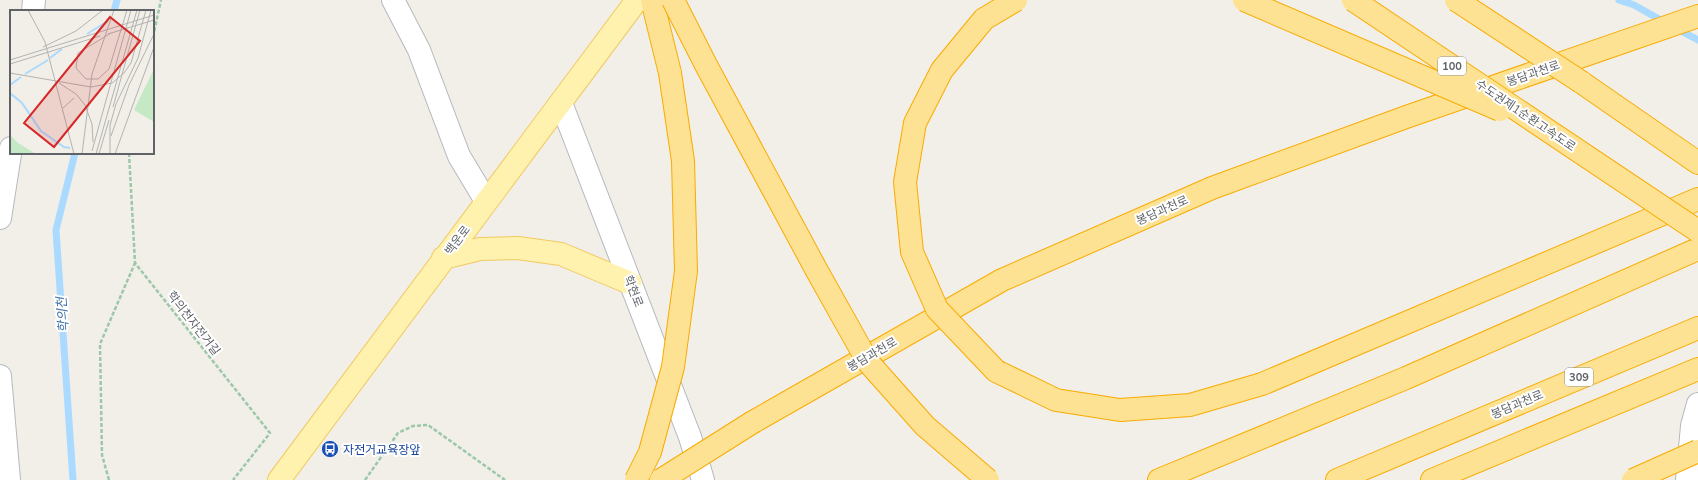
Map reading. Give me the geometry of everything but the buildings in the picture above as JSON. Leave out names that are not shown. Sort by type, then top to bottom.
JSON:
[{"type":"highway","points":[[636,480],[650,452],[673,367],[686,271],[684,161],[670,73],[652,0]]},
{"type":"highway","points":[[673,0],[706,65],[868,362],[925,426],[988,480]]},
{"type":"highway","points":[[1016,0],[984,19],[942,70],[915,123],[905,182],[912,252],[937,309],[996,371],[1056,400],[1120,410],[1190,405],[1262,384],[1698,198]]},
{"type":"highway","points":[[1244,0],[1550,132]]},
{"type":"highway","name":"수도권제1순환고속도로","points":[[1353,0],[1698,231]]},
{"type":"highway","points":[[1456,0],[1581,82],[1698,163]]},
{"type":"highway","name":"봉담과천로","points":[[661,480],[753,422],[1002,280],[1212,188],[1409,116],[1698,16]]},
{"type":"highway","points":[[1159,480],[1406,378],[1698,249]]},
{"type":"highway","name":"봉담과천로","points":[[1337,480],[1698,328]]},
{"type":"highway","points":[[1432,480],[1698,368]]},
{"type":"highway","points":[[1633,480],[1698,451]]},
{"type":"main road","name":"백운로","points":[[279,480],[443,258],[637,0]]},
{"type":"main road","points":[[443,258],[480,249],[518,248],[561,254],[630,283]]},
{"type":"street","points":[[32,10],[34,0]]},
{"type":"street","points":[[393,0],[419,50],[459,156],[486,202]]},
{"type":"street","name":"학현로","points":[[561,103],[690,437],[703,480]]},
{"type":"street","points":[[0,218],[10,154]]},
{"type":"street","points":[[0,376],[9,480]]},
{"type":"street","points":[[1687,480],[1692,426],[1698,404]]},
{"type":"path","points":[[154,33],[161,0]]},
{"type":"path","points":[[109,480],[102,455],[100,344],[135,263],[129,154]]},
{"type":"path","name":"학의천자전거길","points":[[135,263],[270,433],[233,480]]},
{"type":"path","points":[[365,480],[398,433],[413,426],[428,426],[506,480]]},
{"type":"waterway","name":"학의천","points":[[114,10],[117,0]]},
{"type":"waterway","points":[[1619,0],[1634,5],[1666,23]]},
{"type":"waterway","points":[[1677,29],[1698,40]]},
{"type":"waterway","name":"학의천","points":[[73,480],[56,230],[75,154]]},
{"type":"place","name":"자전거교육장앞","points":[[330,449]]}]
